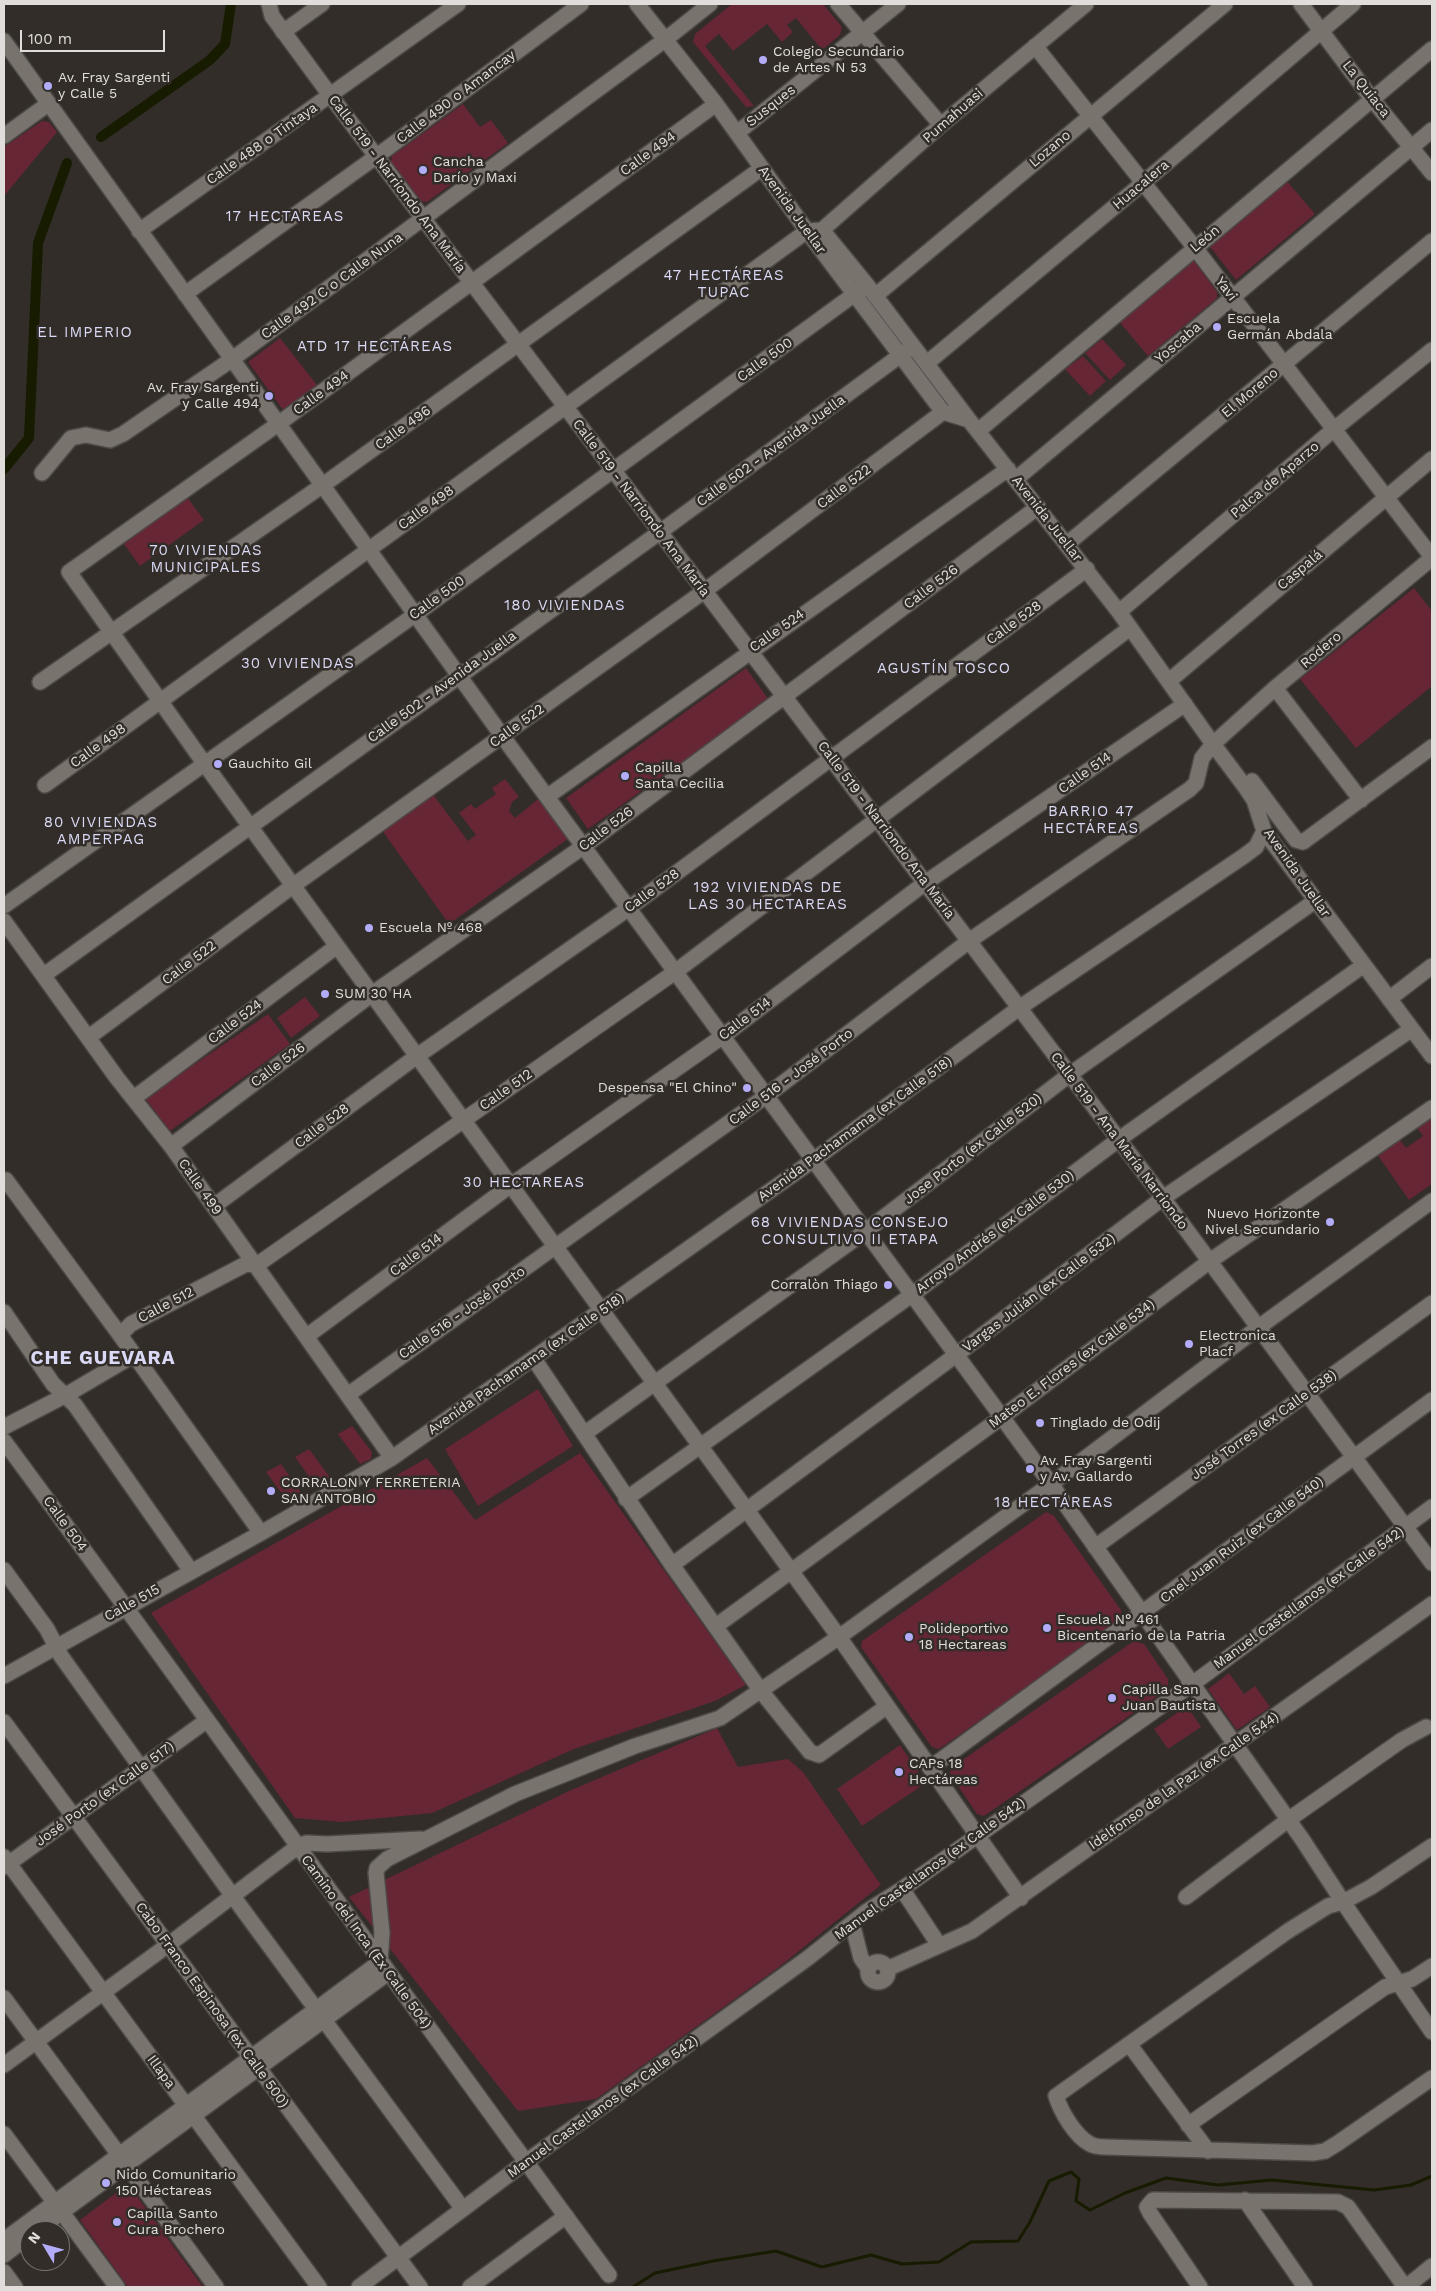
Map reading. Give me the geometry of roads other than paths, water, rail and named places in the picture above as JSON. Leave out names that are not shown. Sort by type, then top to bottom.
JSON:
[{"type":"street","name":"Calle 519 - Narriondo Ana María","points":[[270,4],[272,16],[283,32],[612,471],[660,532],[703,592],[832,758],[1019,1008]]},
{"type":"street","points":[[283,32],[322,4]]},
{"type":"street","name":"Calle 488 o Tintaya","points":[[139,231],[458,4]]},
{"type":"street","name":"Calle 490 o Amancay","points":[[185,294],[377,156],[581,4]]},
{"type":"street","name":"Avenida Juellar","points":[[638,4],[716,104],[807,231],[943,412]]},
{"type":"street","name":"Calle 492 C o Calle Nuna","points":[[42,473],[71,438],[86,435],[110,440],[122,434],[231,360],[666,39],[710,4]]},
{"type":"street","points":[[838,4],[941,124]]},
{"type":"street","name":"Susques","points":[[737,133],[898,4]]},
{"type":"street","name":"Lozano","points":[[871,290],[1090,116],[1225,4]]},
{"type":"street","name":"La Quiaca","points":[[1301,4],[1372,99],[1432,173]]},
{"type":"street","name":"Huacalera","points":[[927,363],[1144,183],[1353,4]]},
{"type":"street","name":"Pumahuasi","points":[[822,230],[941,124],[1081,5]]},
{"type":"street","points":[[4,42],[503,737],[1051,1484],[1288,1820],[1432,2032]]},
{"type":"street","name":"Yavi","points":[[1035,46],[1195,248],[1432,558]]},
{"type":"street","name":"León","points":[[974,426],[1195,248],[1432,49]]},
{"type":"street","points":[[4,136],[48,104]]},
{"type":"street","name":"Calle 494","points":[[112,633],[68,572],[472,284],[716,104]]},
{"type":"street","name":"Yoscaba","points":[[1012,474],[1232,298],[1432,130]]},
{"type":"street","name":"Calle 496","points":[[40,682],[323,485],[762,168]]},
{"type":"street","points":[[807,231],[822,230]]},
{"type":"street","name":"Avenida Juellar","points":[[822,230],[871,290],[974,426],[1087,569],[1185,704],[1216,741],[1254,800],[1264,831],[1432,1056]]},
{"type":"street","name":"Calle 498","points":[[45,785],[807,231]]},
{"type":"street","name":"El Moreno","points":[[1067,544],[1432,241]]},
{"type":"street","name":"Calle 500","points":[[4,906],[416,614],[855,295],[871,290]]},
{"type":"street","name":"Calle 502 - Avenida Juella","points":[[44,975],[660,532],[913,346]]},
{"type":"street","name":"Palca de Aparzo","points":[[1119,612],[1334,430],[1432,350]]},
{"type":"street","points":[[943,412],[974,426]]},
{"type":"street","name":"Calle 522","points":[[89,1037],[294,885],[703,592],[943,412]]},
{"type":"street","name":"Caspalá","points":[[1169,682],[1432,459]]},
{"type":"street","name":"Calle 524","points":[[548,796],[750,651],[1012,474]]},
{"type":"street","name":"Calle 526","points":[[171,1146],[372,994],[584,846],[1038,507]]},
{"type":"street","name":"Rodero","points":[[1216,741],[1275,688],[1432,558]]},
{"type":"street","name":"Calle 528","points":[[214,1206],[417,1056],[630,908],[1087,569]]},
{"type":"street","name":"Calle 512","points":[[120,1335],[131,1324],[246,1264],[255,1265],[675,972],[1130,628]]},
{"type":"street","points":[[112,633],[250,827],[839,1637],[1021,1898]]},
{"type":"street","points":[[1275,688],[1361,800]]},
{"type":"street","name":"Calle 514","points":[[307,1336],[511,1185],[722,1036],[925,883],[1185,704]]},
{"type":"street","points":[[1216,741],[1296,840],[1303,842],[1432,747]]},
{"type":"street","name":"Calle 516 - José Porto","points":[[349,1394],[766,1096],[969,941],[1190,789],[1196,783],[1202,758],[1216,741]]},
{"type":"street","name":"Avenida Pachamama (ex Calle 518)","points":[[261,1533],[392,1458],[534,1359],[814,1160],[1019,1008],[1244,856],[1256,847],[1264,831]]},
{"type":"street","name":"Jose Porto (ex Calle 520)","points":[[584,1434],[866,1231],[1069,1075],[1315,901]]},
{"type":"street","name":"Calle 499","points":[[4,921],[171,1146],[349,1394],[392,1458]]},
{"type":"street","name":"Calle 524","points":[[134,1098],[337,946]]},
{"type":"street","name":"Arroyo Andrés (ex Calle 530)","points":[[626,1499],[913,1294],[1118,1140],[1364,965]]},
{"type":"street","points":[[1389,999],[1432,966]]},
{"type":"street","name":"Calle 519 - Ana María Narriondo","points":[[1019,1008],[1210,1261],[1432,1563]]},
{"type":"street","name":"Vargas Julián (ex Calle 532)","points":[[672,1565],[956,1355],[1163,1198],[1412,1030]]},
{"type":"street","name":"Mateo E. Flores (ex Calle 534)","points":[[716,1626],[1002,1418],[1210,1261],[1432,1108]]},
{"type":"street","points":[[7,1185],[120,1335],[261,1533]]},
{"type":"street","points":[[4,2240],[58,2208],[384,1968],[376,1874],[378,1868],[387,1859],[515,1794],[635,1746],[720,1718],[839,1637],[1051,1484],[1259,1327],[1432,1201]]},
{"type":"street","name":"José Torres (ex Calle 538)","points":[[1095,1546],[1432,1303]]},
{"type":"street","points":[[4,1312],[53,1384],[66,1395],[191,1571]]},
{"type":"street","points":[[4,1427],[66,1395],[134,1355]]},
{"type":"street","points":[[534,1359],[626,1499],[761,1691],[800,1743],[810,1752],[819,1755],[886,1707]]},
{"type":"street","name":"Cnel Juan Ruiz (ex Calle 540)","points":[[930,1768],[1142,1615],[1432,1400]]},
{"type":"street","name":"Calle 504","points":[[4,1441],[126,1606]]},
{"type":"street","name":"Manuel Castellanos (ex Calle 542)","points":[[359,2287],[527,2161],[712,2030],[852,1923],[1192,1685],[1432,1507]]},
{"type":"street","name":"Calle 515","points":[[4,1676],[126,1606],[261,1533]]},
{"type":"street","points":[[4,1570],[47,1629],[61,1656],[232,1895],[463,2209]]},
{"type":"street","name":"Idelfonso de la Paz (ex Calle 544)","points":[[852,1923],[861,1958],[868,1968],[869,1977],[877,1982],[886,1978],[888,1969],[894,1968],[935,1946],[972,1931],[1432,1604]]},
{"type":"street","name":"Camino del Inca (Ex Calle 504)","points":[[126,1606],[206,1721],[384,1968],[609,2275]]},
{"type":"street","name":"José Porto (ex Calle 517)","points":[[5,1863],[74,1818],[206,1721]]},
{"type":"street","name":"Cabo Franco Espinosa (ex Calle 500)","points":[[4,1722],[420,2287]]},
{"type":"street","points":[[1186,1896],[1288,1820],[1402,1740],[1426,1727]]},
{"type":"street","points":[[4,2066],[297,1847],[306,1843],[327,1844],[427,1838]]},
{"type":"street","points":[[1432,1846],[1371,1887],[1342,1902],[1328,1906],[1288,1931],[1056,2096],[1059,2106],[1082,2138],[1091,2145],[1105,2148],[1312,2153],[1325,2150],[1432,2078]]},
{"type":"street","name":"Illapa","points":[[5,1863],[103,1992],[319,2287]]},
{"type":"street","points":[[902,1889],[935,1946]]},
{"type":"street","points":[[1188,2125],[1385,1987],[1399,1985],[1432,1966]]},
{"type":"street","points":[[4,1998],[216,2287]]},
{"type":"street","points":[[1129,2044],[1208,2151]]},
{"type":"street","points":[[4,2134],[117,2287]]},
{"type":"street","points":[[1200,2287],[1147,2207],[1153,2200],[1338,2202],[1348,2206],[1406,2287],[1432,2266]]},
{"type":"street","points":[[1245,2200],[1305,2287]]},
{"type":"street","points":[[46,2221],[58,2208]]},
{"type":"street","points":[[470,2287],[566,2216]]},
{"type":"street","points":[[4,2255],[20,2243]]},
{"type":"street","points":[[4,2272],[15,2287]]},
{"type":"waterway","points":[[101,137],[210,60],[225,44],[231,4]]},
{"type":"waterway","points":[[4,469],[29,438],[38,243],[67,163]]},
{"type":"waterway","points":[[633,2287],[655,2273],[776,2251],[822,2267],[871,2255],[902,2264],[939,2262],[971,2242],[1018,2241],[1030,2222],[1049,2181],[1071,2172],[1079,2179],[1076,2201],[1090,2210],[1125,2193],[1166,2178],[1218,2185],[1272,2180],[1374,2190],[1411,2185],[1432,2176]]},
{"type":"place","name":"Colegio Secundario de Artes N 53","points":[[763,60]]},
{"type":"place","name":"Av. Fray Sargenti y Calle 5","points":[[48,86]]},
{"type":"place","name":"Cancha Darío y Maxi","points":[[423,170]]},
{"type":"place","name":"Escuela Germán Abdala","points":[[1217,327]]},
{"type":"place","name":"Av. Fray Sargenti y Calle 494","points":[[269,396]]},
{"type":"place","name":"Gauchito Gil","points":[[218,764]]},
{"type":"place","name":"Capilla Santa Cecilia","points":[[625,776]]},
{"type":"place","name":"Escuela Nº 468","points":[[369,928]]},
{"type":"place","name":"SUM 30 HA","points":[[325,994]]},
{"type":"place","name":"Despensa \"El Chino\"","points":[[747,1088]]},
{"type":"place","name":"Nuevo Horizonte Nivel Secundario","points":[[1330,1222]]},
{"type":"place","name":"Corralòn Thiago","points":[[888,1285]]},
{"type":"place","name":"Electronica Placf","points":[[1189,1344]]},
{"type":"place","name":"Tinglado de Odij","points":[[1040,1423]]},
{"type":"place","name":"Av. Fray Sargenti y Av. Gallardo","points":[[1030,1469]]},
{"type":"place","name":"CORRALON Y FERRETERIA SAN ANTOBIO","points":[[271,1491]]},
{"type":"place","name":"Escuela N° 461 Bicentenario de la Patria","points":[[1047,1628]]},
{"type":"place","name":"Polideportivo 18 Hectareas","points":[[909,1637]]},
{"type":"place","name":"Capilla San Juan Bautista","points":[[1112,1698]]},
{"type":"place","name":"CAPs 18 Hectáreas","points":[[899,1772]]},
{"type":"place","name":"Nido Comunitario 150 Héctareas","points":[[106,2183]]},
{"type":"place","name":"Capilla Santo Cura Brochero","points":[[117,2222]]},
{"type":"district","name":"17 HECTAREAS","points":[[285,217]]},
{"type":"district","name":"47 HECTÁREAS TUPAC","points":[[724,284]]},
{"type":"district","name":"EL IMPERIO","points":[[85,333]]},
{"type":"district","name":"ATD 17 HECTÁREAS","points":[[375,347]]},
{"type":"district","name":"70 VIVIENDAS MUNICIPALES","points":[[206,560]]},
{"type":"district","name":"180 VIVIENDAS","points":[[565,606]]},
{"type":"district","name":"30 VIVIENDAS","points":[[298,664]]},
{"type":"district","name":"AGUSTÍN TOSCO","points":[[944,669]]},
{"type":"district","name":"BARRIO 47 HECTÁREAS","points":[[1091,820]]},
{"type":"district","name":"80 VIVIENDAS AMPERPAG","points":[[101,832]]},
{"type":"district","name":"192 VIVIENDAS DE LAS 30 HECTAREAS","points":[[768,896]]},
{"type":"district","name":"30 HECTAREAS","points":[[524,1183]]},
{"type":"district","name":"68 VIVIENDAS CONSEJO CONSULTIVO II ETAPA","points":[[850,1232]]},
{"type":"district","name":"CHE GUEVARA","points":[[103,1358]]},
{"type":"district","name":"18 HECTÁREAS","points":[[1054,1503]]}]
